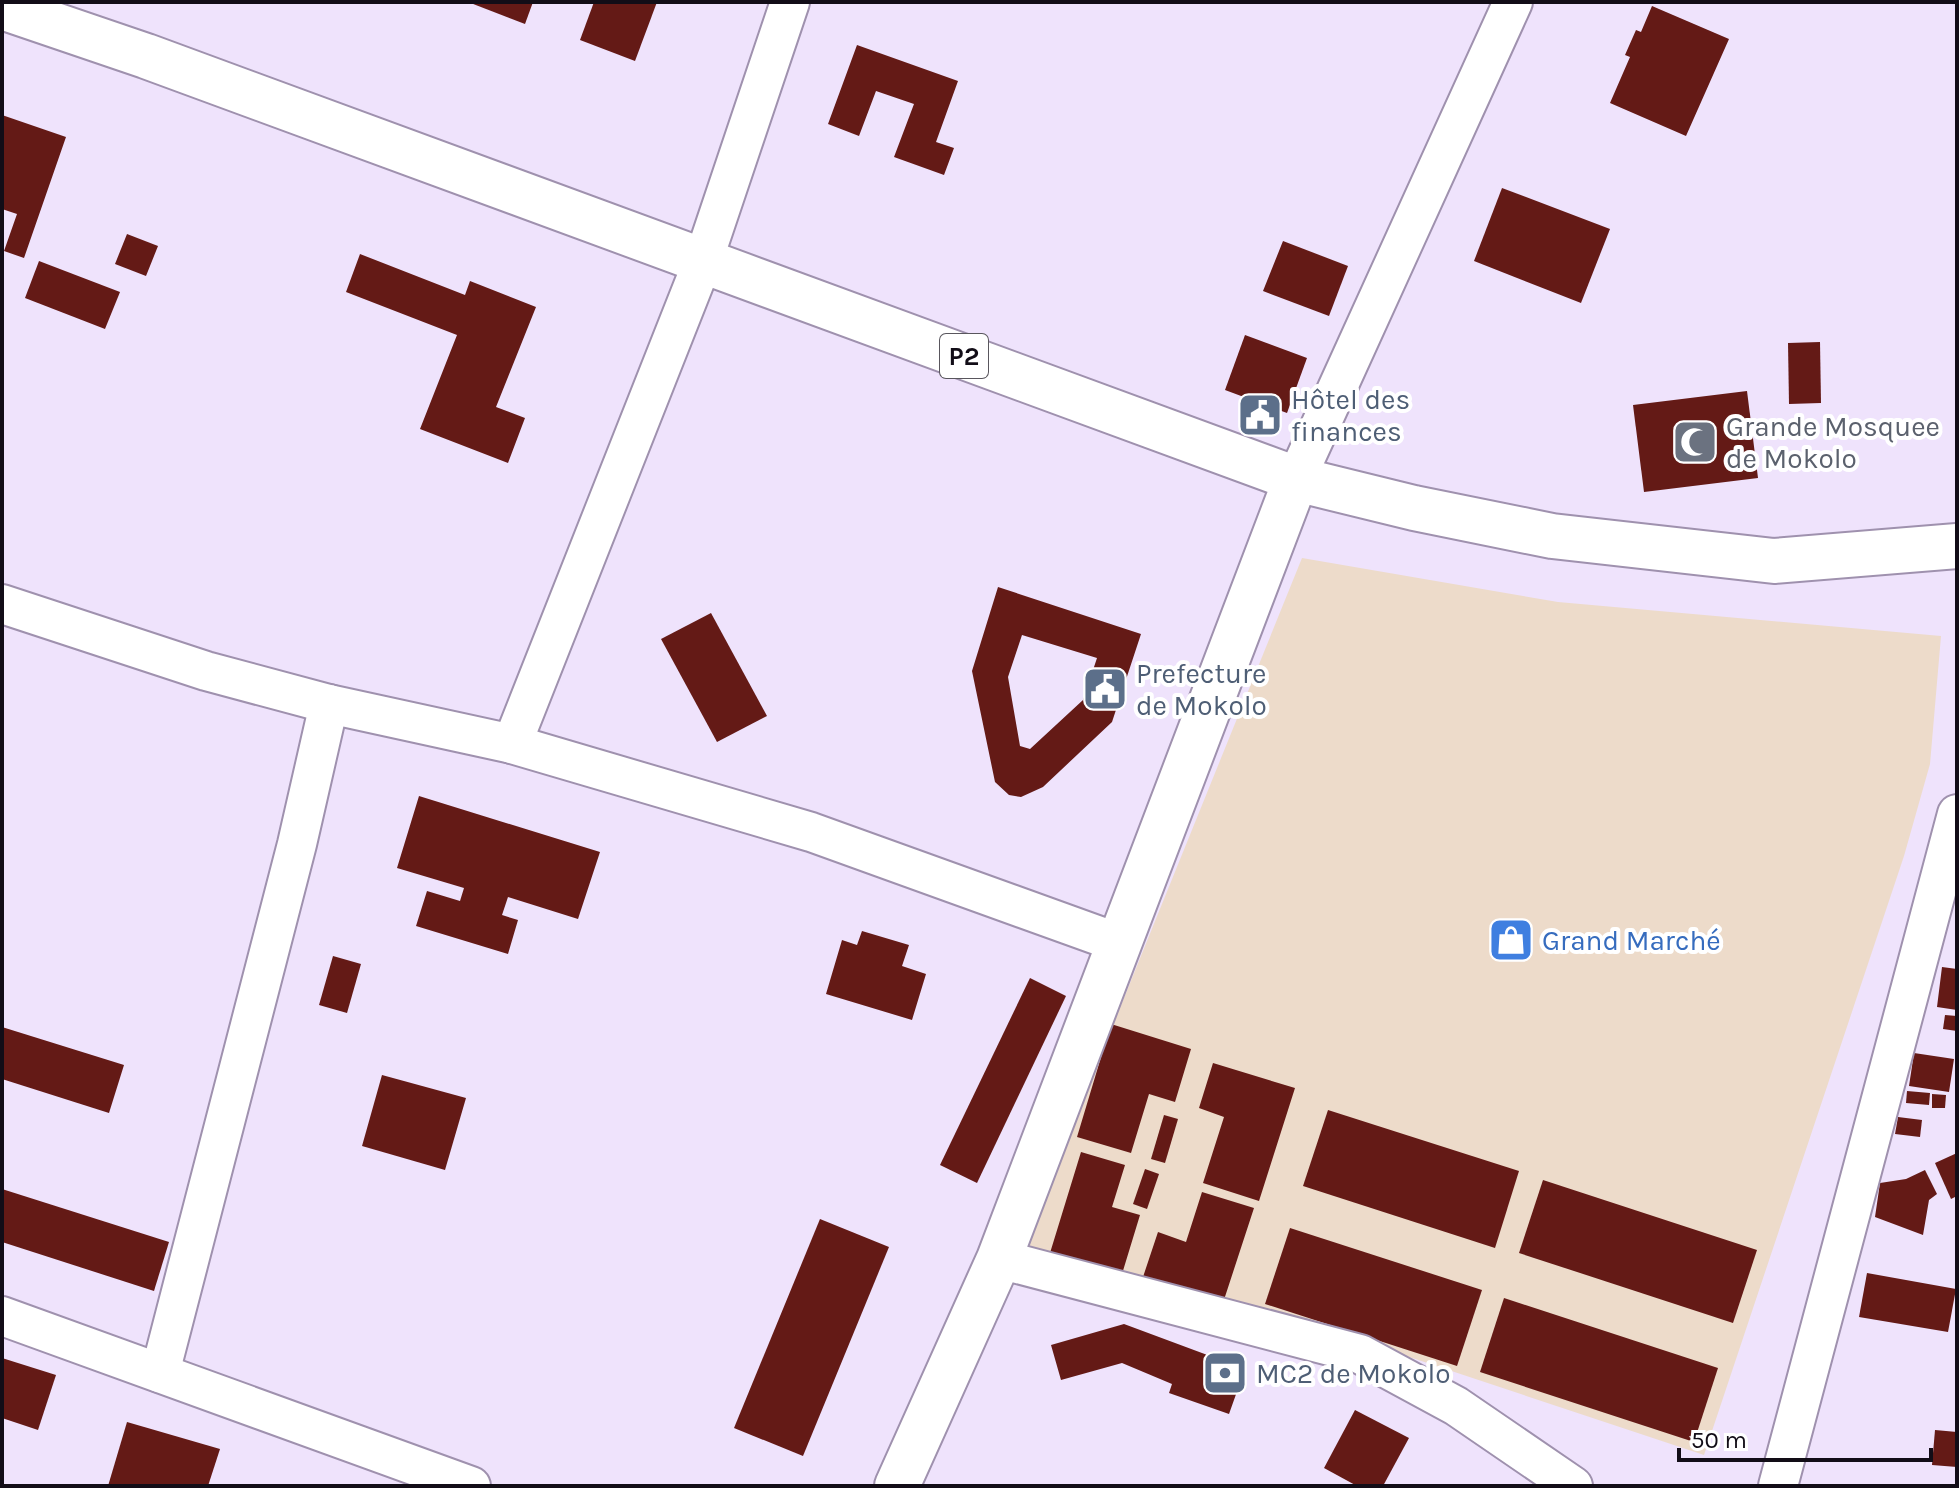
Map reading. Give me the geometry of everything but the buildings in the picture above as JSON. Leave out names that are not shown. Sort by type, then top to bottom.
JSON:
[{"type":"main road","name":"P2","points":[[2,7],[146,56],[1296,479],[1414,508],[1552,536],[1774,561],[1957,546]]},
{"type":"main road","points":[[897,1486],[999,1259],[1296,479]]},
{"type":"street","points":[[512,744],[703,261],[790,2]]},
{"type":"street","points":[[1296,479],[1513,2]]},
{"type":"street","points":[[2,604],[206,671],[329,704],[512,744],[811,832],[1119,943]]},
{"type":"street","points":[[160,1373],[297,844],[329,704]]},
{"type":"street","points":[[1778,1486],[1957,814]]},
{"type":"street","points":[[999,1259],[1360,1354],[1456,1406],[1573,1486]]},
{"type":"street","points":[[2,1316],[471,1486]]},
{"type":"shaded area","name":"Grand Marché","points":[[1302,558],[1558,602],[1941,636],[1930,764],[1904,856],[1704,1455],[1262,1308],[1122,1274],[1024,1245]]},
{"type":"place","name":"Hôtel des finances","points":[[1260,415]]},
{"type":"place","name":"Grande Mosquee de Mokolo","points":[[1695,442]]},
{"type":"place","name":"Prefecture de Mokolo","points":[[1105,689]]},
{"type":"place","name":"Grand Marché","points":[[1511,940]]},
{"type":"place","name":"MC2 de Mokolo","points":[[1225,1373]]}]
